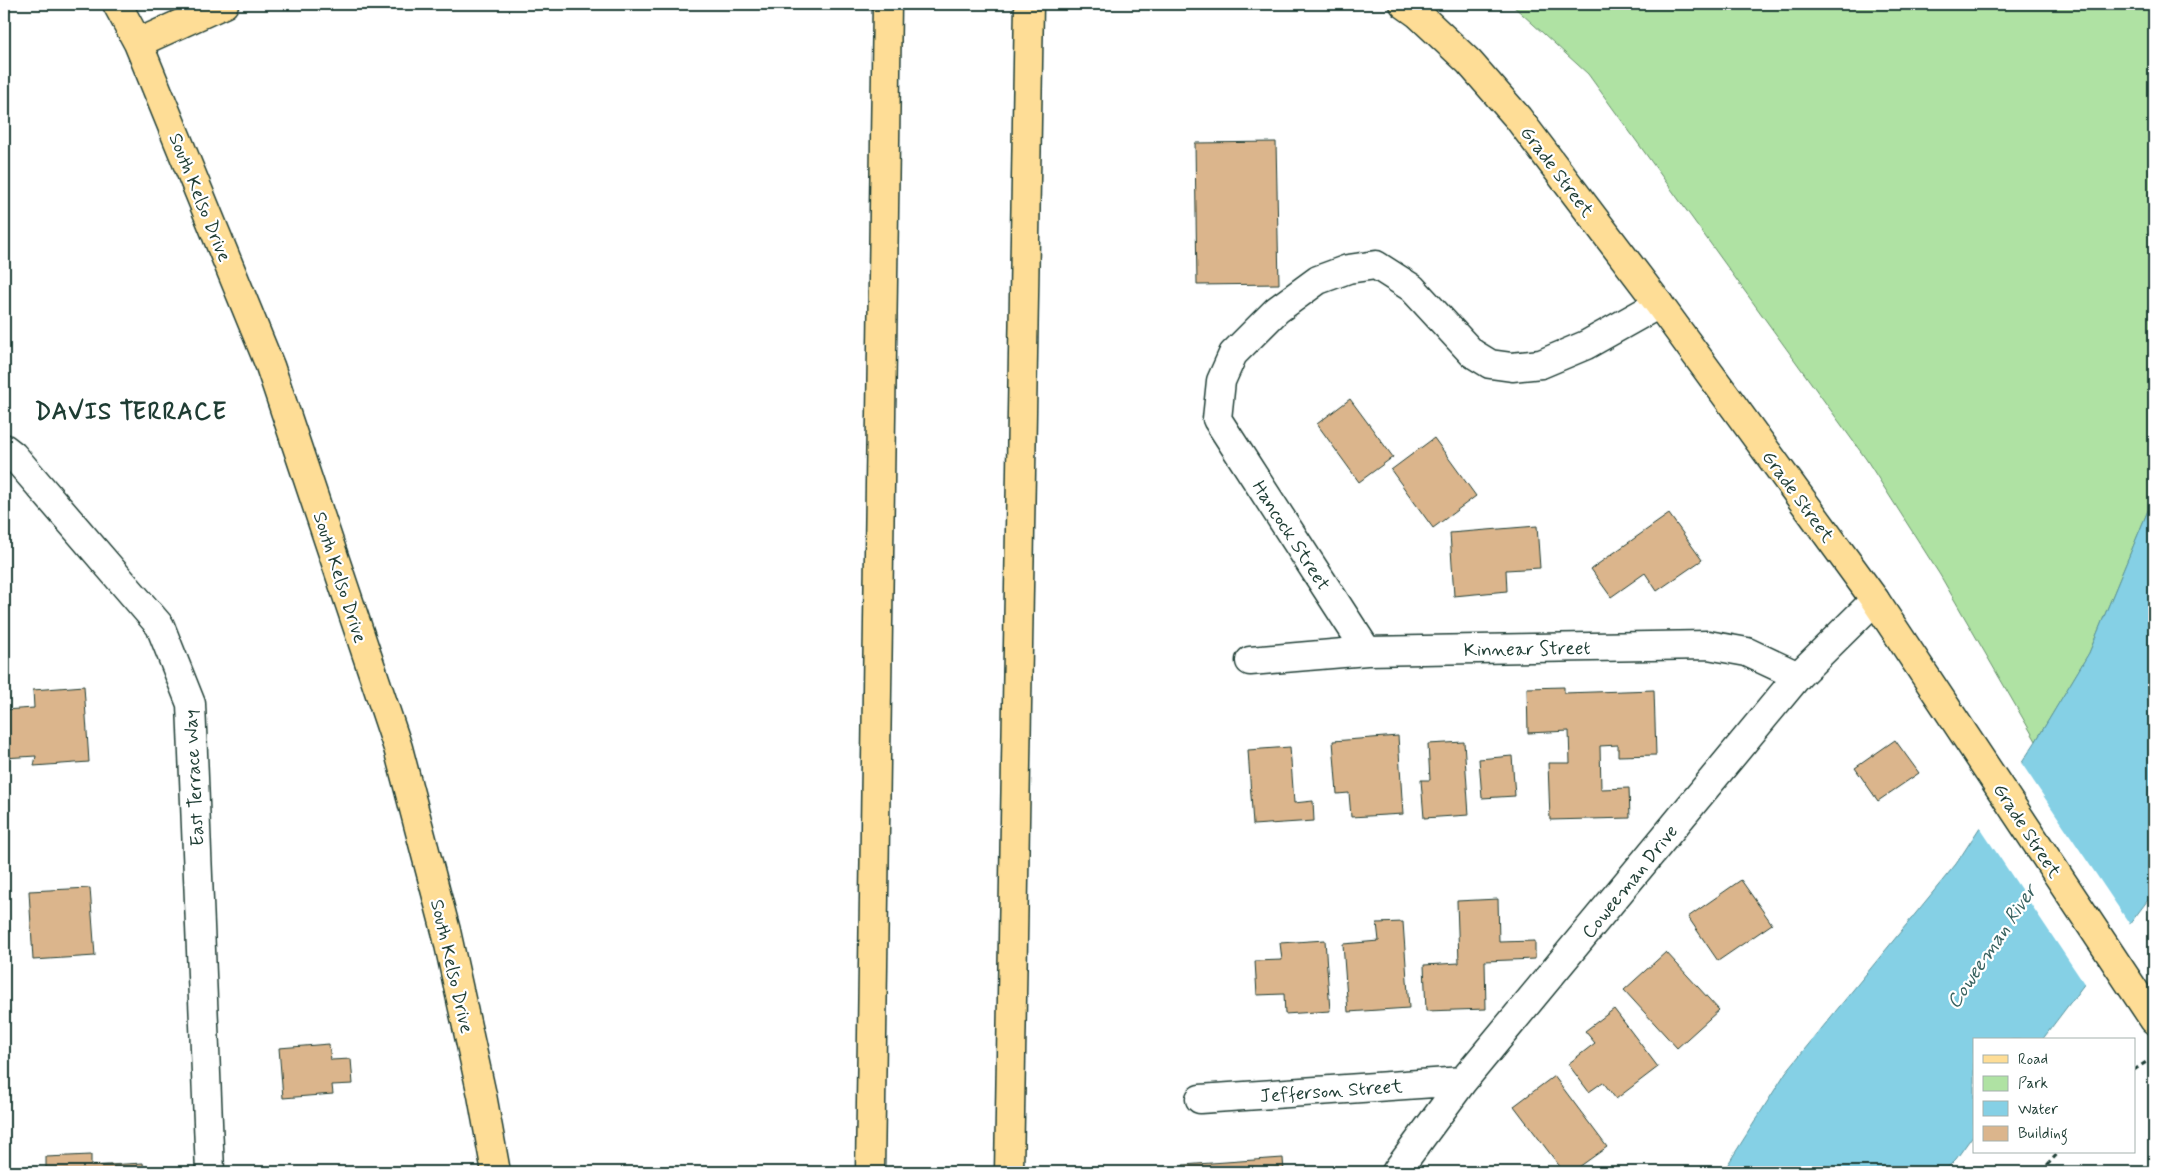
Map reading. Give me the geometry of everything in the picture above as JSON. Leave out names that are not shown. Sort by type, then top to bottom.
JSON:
[{"type":"main road","name":"South Kelso Drive","points":[[117,4],[138,43],[270,366],[398,748],[446,931],[482,1095],[496,1172]]},
{"type":"main road","points":[[138,43],[224,4]]},
{"type":"main road","points":[[870,1172],[887,4]]},
{"type":"main road","points":[[1009,1172],[1029,4]]},
{"type":"main road","name":"Grade Street","points":[[1404,4],[1418,14],[1469,62],[1518,118],[1660,304],[1875,600],[2152,1017]]},
{"type":"street","name":"Hancock Street","points":[[1367,651],[1218,419],[1221,381],[1233,354],[1284,305],[1318,280],[1348,269],[1376,266],[1412,288],[1472,353],[1490,364],[1512,367],[1541,364],[1586,346],[1660,304]]},
{"type":"street","name":"East Terrace Way","points":[[4,448],[13,455],[160,626],[191,704],[210,1172]]},
{"type":"street","name":"Coweeman Drive","points":[[1396,1172],[1463,1080],[1798,676],[1875,600]]},
{"type":"street","name":"Kinnear Street","points":[[1250,662],[1367,651],[1708,645],[1747,652],[1798,676]]},
{"type":"street","name":"Jefferson Street","points":[[1200,1099],[1463,1080]]},
{"type":"path","points":[[2136,1069],[2154,1057]]},
{"type":"path","points":[[2041,1172],[2057,1154]]},
{"type":"green space","points":[[1511,4],[2154,4],[2154,496],[2089,653],[2036,741],[1940,575],[1866,459],[1588,74]]},
{"type":"water","name":"Coweeman River","points":[[2154,496],[2154,892],[2044,1038],[1973,1038],[1973,1135],[1956,1159],[1943,1172],[1723,1172],[1786,1072],[1956,864],[2036,741],[2089,653]]},
{"type":"pier","points":[[2020,761],[2131,926],[2085,985],[1978,825]]},
{"type":"building","points":[[1276,142],[1279,284],[1197,285],[1195,143]]},
{"type":"building","points":[[1350,399],[1393,457],[1359,482],[1317,424]]},
{"type":"building","points":[[1434,438],[1476,496],[1433,528],[1391,470]]},
{"type":"building","points":[[1669,514],[1702,560],[1657,591],[1645,573],[1611,597],[1591,569]]},
{"type":"building","points":[[1537,526],[1540,568],[1506,570],[1507,591],[1454,596],[1450,533]]},
{"type":"building","points":[[84,686],[89,762],[34,766],[36,756],[4,758],[4,710],[34,708],[33,690]]},
{"type":"building","points":[[1564,687],[1564,693],[1654,690],[1656,755],[1618,756],[1618,745],[1600,746],[1601,789],[1629,788],[1630,818],[1550,820],[1548,763],[1570,763],[1569,731],[1528,733],[1527,688]]},
{"type":"building","points":[[1398,736],[1403,814],[1351,817],[1349,793],[1337,794],[1333,741]]},
{"type":"building","points":[[1895,740],[1919,773],[1878,801],[1855,768]]},
{"type":"building","points":[[1464,742],[1469,815],[1424,818],[1421,780],[1430,780],[1428,744]]},
{"type":"building","points":[[1290,747],[1294,803],[1313,801],[1314,821],[1253,825],[1248,750]]},
{"type":"building","points":[[1512,756],[1515,796],[1482,798],[1479,759]]},
{"type":"building","points":[[1741,880],[1772,924],[1718,961],[1688,917]]},
{"type":"building","points":[[90,888],[95,956],[33,960],[29,891]]},
{"type":"building","points":[[1498,899],[1499,942],[1535,941],[1535,959],[1485,961],[1486,1009],[1426,1011],[1424,965],[1459,963],[1457,901]]},
{"type":"building","points":[[1403,922],[1409,1008],[1348,1012],[1343,944],[1379,941],[1377,923]]},
{"type":"building","points":[[1325,940],[1330,1011],[1285,1014],[1284,994],[1257,995],[1255,961],[1282,960],[1280,943]]},
{"type":"building","points":[[1666,952],[1719,1010],[1677,1048],[1624,990]]},
{"type":"building","points":[[1614,1009],[1658,1067],[1616,1099],[1603,1082],[1589,1092],[1568,1064],[1595,1043],[1585,1031]]},
{"type":"building","points":[[329,1044],[331,1060],[351,1059],[353,1084],[332,1085],[333,1094],[283,1098],[279,1048]]},
{"type":"building","points":[[1554,1076],[1607,1147],[1572,1172],[1564,1172],[1514,1106]]},
{"type":"building","points":[[91,1155],[91,1166],[143,1163],[144,1172],[46,1172],[46,1157]]},
{"type":"building","points":[[1283,1158],[1284,1172],[1184,1172],[1183,1165]]},
{"type":"building","points":[[402,1169],[403,1172],[344,1172]]},
{"type":"district","name":"DAVIS TERRACE","points":[[131,411]]}]
